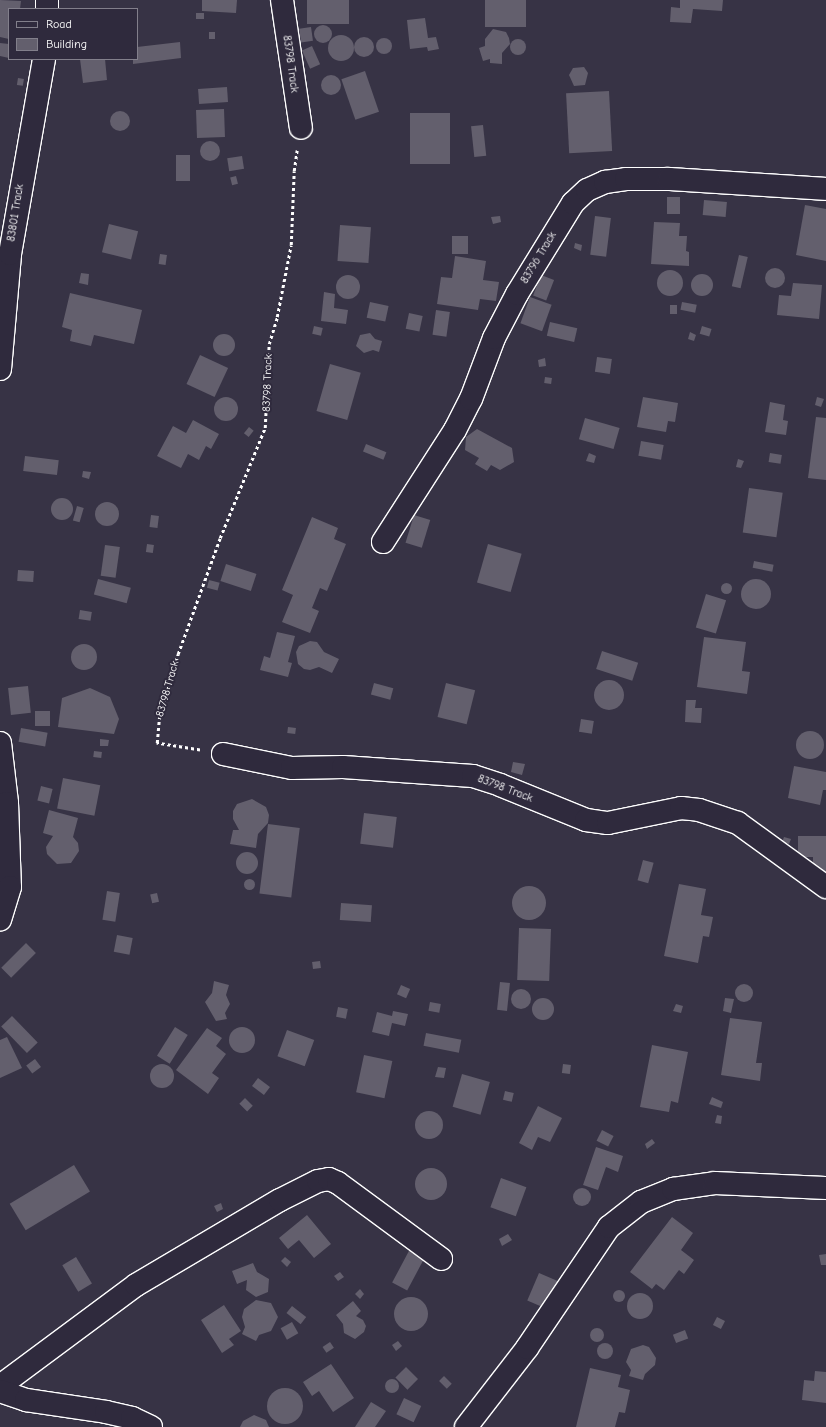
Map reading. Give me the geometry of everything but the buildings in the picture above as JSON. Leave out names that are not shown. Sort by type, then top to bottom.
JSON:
[{"type":"street","name":"83798 Track","points":[[282,0],[295,99],[301,128]]},
{"type":"street","name":"83801 Track","points":[[0,369],[11,247],[44,60]]},
{"type":"street","name":"83796 Track","points":[[383,542],[455,430],[471,399],[494,338],[524,282],[573,204],[587,190],[605,182],[626,179],[669,179],[826,189]]},
{"type":"street","points":[[0,743],[8,803],[10,887],[0,920]]},
{"type":"street","name":"83798 Track","points":[[223,754],[292,768],[343,767],[473,776],[500,784],[586,820],[608,823],[681,808],[699,810],[738,823],[826,888]]},
{"type":"street","points":[[0,1386],[136,1285],[280,1200],[318,1181],[329,1179],[338,1183],[441,1259]]},
{"type":"street","points":[[466,1427],[527,1348],[609,1227],[641,1202],[673,1189],[715,1182],[826,1188]]},
{"type":"street","points":[[0,1392],[26,1400],[106,1412],[132,1418],[151,1427]]},
{"type":"path","name":"83798 Track","points":[[223,754],[157,743],[159,719],[178,654],[220,538],[266,428],[269,344],[277,318],[291,245],[294,171],[301,128]]}]
